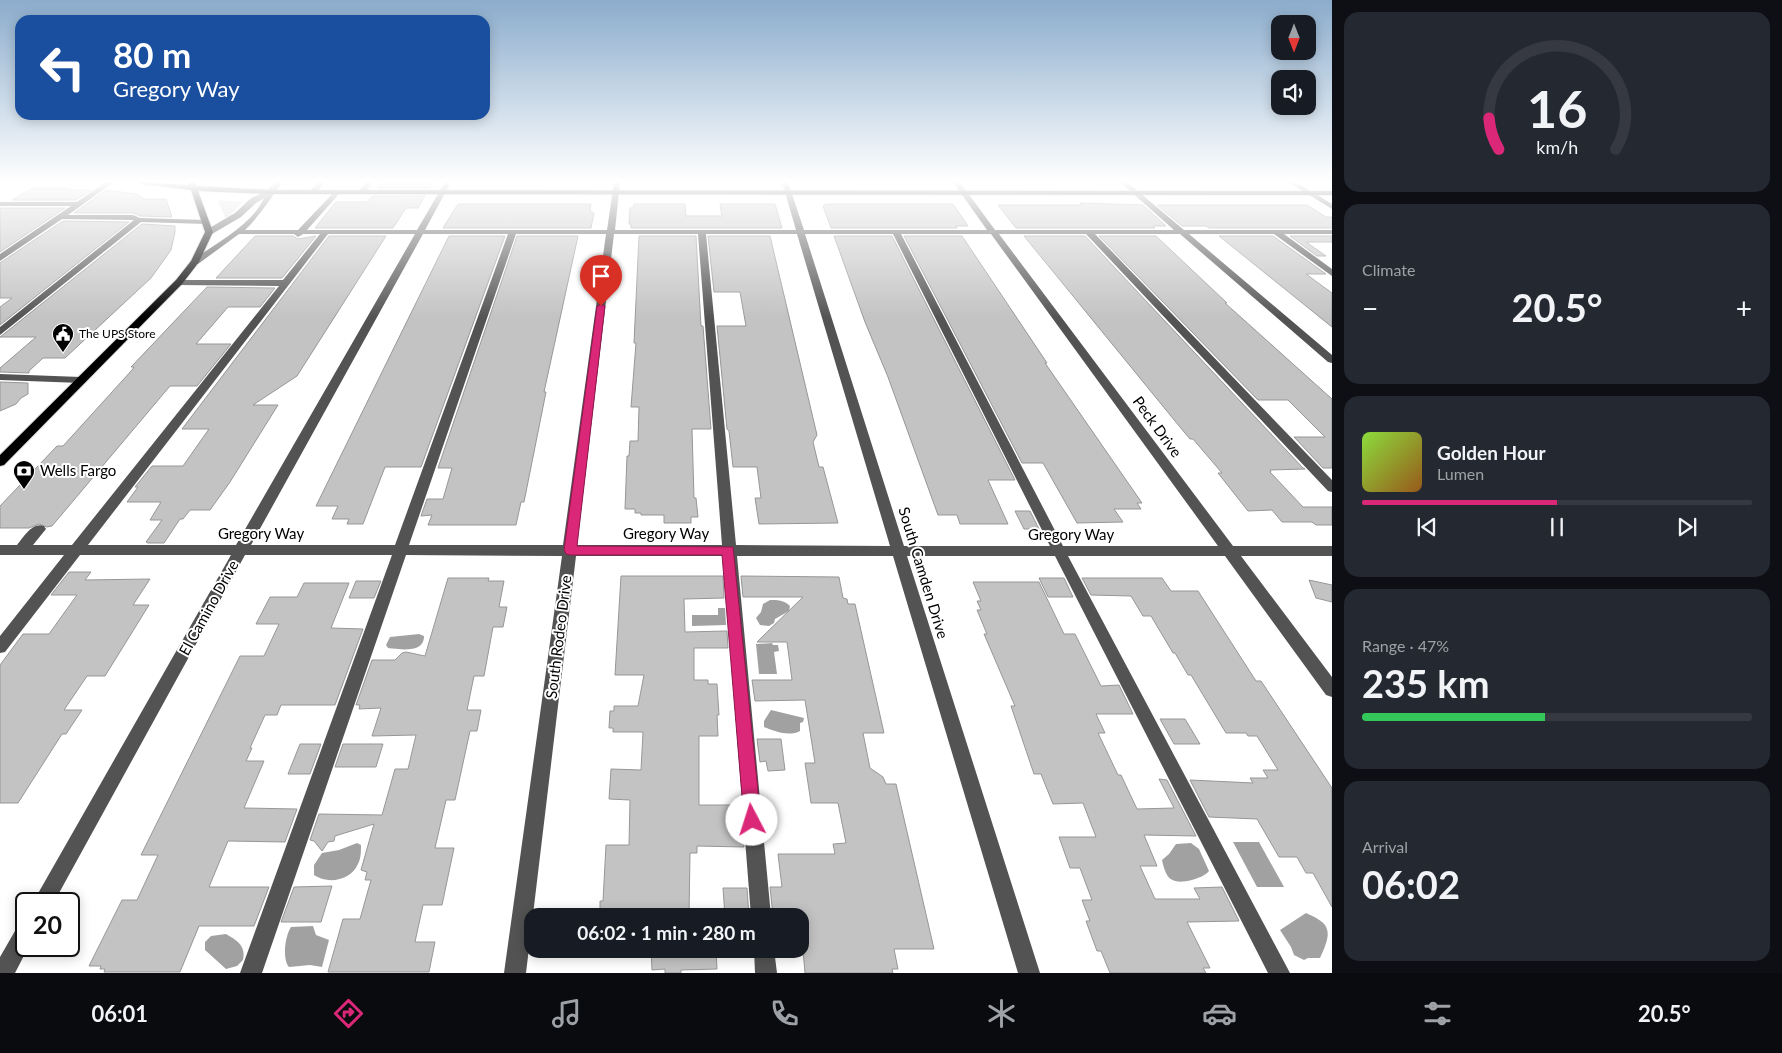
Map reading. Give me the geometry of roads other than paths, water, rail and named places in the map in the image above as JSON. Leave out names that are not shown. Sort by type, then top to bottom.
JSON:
[{"type":"main road","points":[[0,462],[180,282],[195,262],[209,232],[208,227]]},
{"type":"street","points":[[0,258],[44,227]]},
{"type":"street","points":[[0,332],[130,227]]},
{"type":"street","points":[[209,232],[217,227]]},
{"type":"street","points":[[195,262],[244,227]]},
{"type":"street","points":[[299,234],[305,227]]},
{"type":"street","name":"El Camino Drive","points":[[49,892],[424,227]]},
{"type":"street","name":"South Rodeo Drive","points":[[515,973],[611,227]]},
{"type":"street","name":"South Camden Drive","points":[[800,227],[1029,973]]},
{"type":"street","name":"Peck Drive","points":[[990,227],[1332,690]]},
{"type":"street","points":[[1176,227],[1332,360]]},
{"type":"street","points":[[239,232],[299,234],[326,232],[1332,232]]},
{"type":"street","points":[[0,646],[326,232]]},
{"type":"street","points":[[252,973],[513,232]]},
{"type":"street","points":[[702,232],[760,908]]},
{"type":"street","points":[[896,232],[1059,551],[1279,973]]},
{"type":"street","points":[[1088,232],[1332,488]]},
{"type":"street","points":[[1276,232],[1332,272]]},
{"type":"street","points":[[180,282],[286,283]]},
{"type":"street","points":[[0,377],[81,380]]},
{"type":"street","points":[[20,550],[39,528]]},
{"type":"street","name":"Gregory Way","points":[[0,550],[1332,551]]},
{"type":"street","points":[[3,973],[15,952]]},
{"type":"street","points":[[765,958],[766,973]]},
{"type":"place","name":"The UPS Store","points":[[63,353]]},
{"type":"place","name":"Wells Fargo","points":[[24,490]]}]
